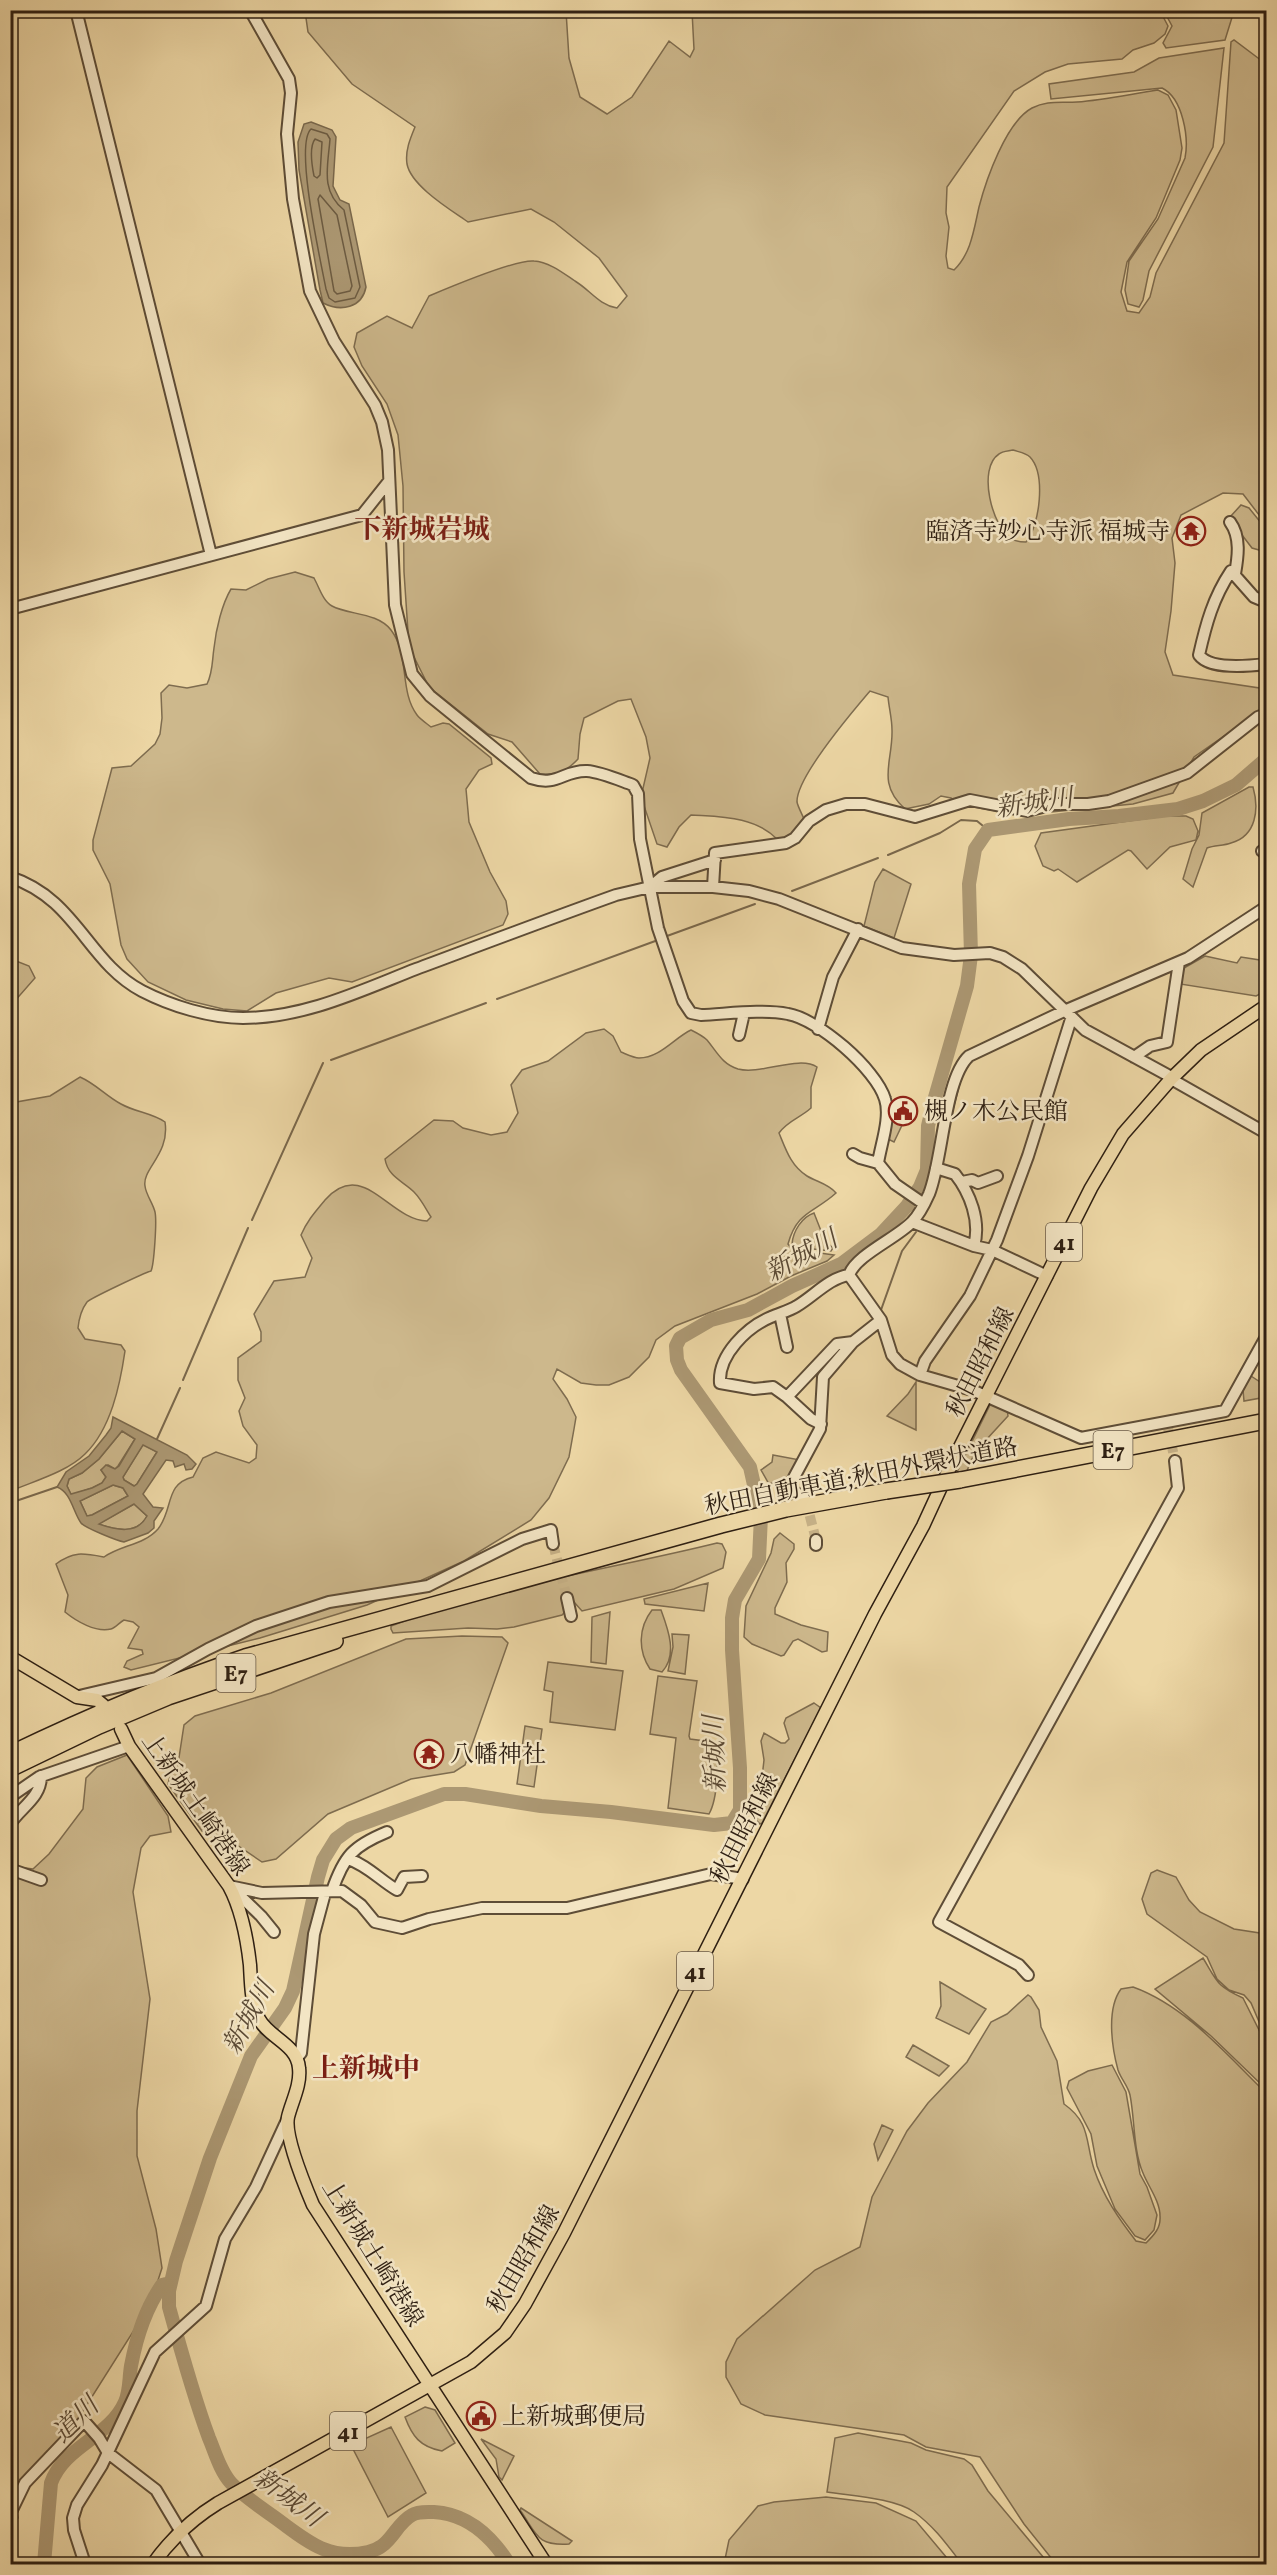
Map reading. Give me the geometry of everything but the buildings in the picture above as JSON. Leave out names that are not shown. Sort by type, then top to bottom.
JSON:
[{"type":"highway","name":"秋田自動車道;秋田外環状道路","points":[[10,1754],[89,1716],[181,1679],[279,1647],[721,1525],[786,1509],[960,1480],[1266,1421]]},
{"type":"highway","name":"秋田自動車道;秋田外環状道路","points":[[10,1769],[99,1726],[168,1697],[416,1614],[468,1594]]},
{"type":"main road","name":"秋田昭和線","points":[[153,2565],[164,2549],[198,2516],[471,2362],[494,2343],[525,2304],[564,2233],[875,1614],[923,1526],[1091,1188],[1123,1134],[1172,1078],[1201,1050],[1266,1006]]},
{"type":"main road","points":[[10,1657],[77,1697],[97,1700],[103,1705]]},
{"type":"main road","name":"上新城土崎港線","points":[[121,1729],[129,1746],[229,1886],[240,1905],[253,1999],[260,2020],[286,2044],[297,2058],[299,2076],[288,2120],[297,2165],[313,2205],[432,2385],[546,2565]]},
{"type":"street","points":[[76,10],[211,555]]},
{"type":"street","points":[[250,10],[289,79],[291,93],[287,134],[293,199],[310,291],[334,341],[379,413],[388,450],[395,605],[412,674],[430,696],[531,778],[542,782],[555,781],[570,773],[587,771],[633,785],[638,794],[640,839],[658,928],[683,1000],[691,1013],[700,1015],[786,1013],[818,1029],[853,1054],[867,1069],[885,1099],[886,1112],[878,1163]]},
{"type":"street","points":[[10,609],[362,515],[379,497],[389,481]]},
{"type":"street","points":[[1230,522],[1236,532],[1238,543],[1235,574]]},
{"type":"street","points":[[1266,601],[1254,597],[1231,571],[1218,590],[1208,613],[1199,655],[1204,660],[1216,664],[1247,666],[1266,664]]},
{"type":"street","points":[[713,887],[715,854],[786,843],[795,838],[808,821],[826,810],[846,804],[865,804],[915,817],[970,800],[1027,811],[1054,804],[1088,804],[1109,801],[1187,772],[1258,717],[1266,714]]},
{"type":"street","points":[[651,887],[662,877],[715,860]]},
{"type":"street","points":[[10,871],[36,880],[37,887]]},
{"type":"street","points":[[10,877],[37,887],[67,913],[106,962],[142,991],[198,1011],[242,1018],[307,1011],[606,899],[651,887],[713,887],[749,891],[779,899],[902,948],[954,955],[990,953],[1013,962],[1085,1030],[1266,1133]]},
{"type":"street","points":[[820,1425],[773,1387],[754,1389],[720,1383],[723,1365],[746,1332],[771,1317],[796,1307],[837,1278],[849,1275],[857,1264],[912,1222],[936,1168],[950,1101],[963,1062],[969,1056],[1068,1015],[1179,962],[1206,948],[1266,907]]},
{"type":"street","points":[[818,1029],[833,977],[858,930]]},
{"type":"street","points":[[1134,1057],[1150,1046],[1167,1042],[1179,962]]},
{"type":"street","points":[[739,1035],[744,1013]]},
{"type":"street","points":[[920,1375],[925,1361],[970,1296],[992,1250],[1028,1156],[1068,1015]]},
{"type":"street","points":[[853,1154],[878,1163],[895,1184],[922,1202]]},
{"type":"street","points":[[936,1168],[955,1174],[962,1182],[977,1226],[974,1246]]},
{"type":"street","points":[[962,1182],[972,1180],[978,1183],[997,1176]]},
{"type":"street","points":[[912,1222],[974,1246],[992,1250],[1047,1276]]},
{"type":"street","points":[[849,1275],[881,1320],[894,1360],[920,1375],[952,1383],[986,1396],[1081,1438],[1167,1425],[1226,1411],[1266,1337]]},
{"type":"street","points":[[780,1314],[787,1347]]},
{"type":"street","points":[[806,1501],[804,1496],[790,1491],[791,1483],[820,1425],[823,1377],[853,1342],[881,1320]]},
{"type":"street","points":[[787,1397],[837,1344],[853,1342]]},
{"type":"street","points":[[1028,1975],[1026,1970],[1019,1965],[939,1922],[1178,1488],[1175,1461]]},
{"type":"street","points":[[77,1697],[156,1678],[256,1626],[329,1602],[428,1586],[522,1539],[551,1530],[554,1544]]},
{"type":"street","points":[[567,1598],[572,1616]]},
{"type":"street","points":[[10,1797],[41,1776],[129,1746]]},
{"type":"street","points":[[10,1824],[20,1809],[28,1805],[41,1786],[41,1776]]},
{"type":"street","points":[[297,2058],[301,2053],[314,1934],[326,1893],[339,1870],[357,1846],[387,1832]]},
{"type":"street","points":[[348,1859],[364,1864],[373,1875],[398,1890],[404,1877],[422,1876]]},
{"type":"street","points":[[10,1869],[40,1880]]},
{"type":"street","points":[[229,1886],[262,1893],[342,1891],[350,1895],[375,1922],[402,1928],[429,1919],[482,1908],[567,1908],[711,1874],[743,1879]]},
{"type":"street","points":[[229,1886],[261,1916],[274,1932]]},
{"type":"street","points":[[86,2565],[74,2530],[75,2511],[108,2453],[155,2352],[206,2306],[225,2239],[256,2187],[288,2120]]},
{"type":"street","points":[[10,2514],[25,2483],[84,2421],[108,2453],[156,2490],[200,2565]]},
{"type":"shaded area","points":[[305,11],[566,11],[569,58],[580,97],[607,114],[632,97],[669,41],[690,57],[694,49],[692,11],[1160,11],[1168,26],[1165,34],[1154,43],[1133,50],[1122,59],[1068,64],[1045,72],[1014,91],[947,187],[946,213],[949,227],[946,256],[948,268],[954,270],[968,249],[982,196],[998,153],[1023,115],[1038,105],[1048,103],[1087,101],[1158,90],[1168,95],[1176,110],[1182,148],[1180,160],[1156,218],[1127,262],[1121,292],[1127,311],[1139,313],[1150,297],[1156,273],[1224,143],[1231,42],[1234,40],[1266,64],[1266,524],[1243,494],[1223,493],[1181,515],[1172,538],[1175,563],[1165,652],[1173,675],[1266,689],[1266,711],[1253,716],[1194,757],[1173,793],[1133,804],[1020,815],[962,805],[951,798],[941,796],[929,804],[905,809],[896,799],[888,781],[892,722],[888,697],[870,691],[815,761],[806,777],[799,791],[797,802],[804,819],[802,823],[789,835],[777,839],[768,831],[748,822],[725,817],[691,815],[679,827],[667,847],[657,844],[641,797],[650,758],[646,737],[631,699],[618,701],[584,718],[578,759],[561,772],[540,774],[512,742],[488,734],[429,687],[409,647],[404,572],[403,486],[398,435],[387,404],[362,366],[354,347],[357,333],[387,316],[412,328],[429,296],[513,264],[534,261],[545,263],[556,268],[600,301],[617,308],[627,296],[599,258],[554,222],[531,209],[468,222],[433,197],[416,181],[407,164],[407,150],[415,127],[352,84],[308,32]],"holes":[[[1013,450],[1030,457],[1038,475],[1038,512],[1026,542],[1013,540],[998,523],[993,511],[988,484],[992,461],[1002,452]]]},
{"type":"shaded area","points":[[1164,11],[1234,11],[1225,40],[1166,48],[1163,43],[1172,26]]},
{"type":"shaded area","points":[[1224,48],[1213,147],[1149,271],[1143,300],[1139,307],[1128,304],[1125,290],[1129,261],[1158,219],[1185,158],[1185,130],[1180,109],[1169,93],[1162,88],[1051,99],[1049,84],[1134,72],[1159,58]]},
{"type":"shaded area","points":[[1241,505],[1249,508],[1266,529],[1266,552],[1252,548],[1232,522],[1230,517]]},
{"type":"shaded area","points":[[295,572],[314,578],[324,597],[332,606],[370,617],[385,624],[391,630],[401,650],[408,695],[417,715],[431,727],[443,723],[449,724],[491,758],[492,764],[479,770],[466,789],[469,822],[490,872],[506,901],[508,914],[503,925],[352,982],[329,978],[276,993],[247,1011],[223,1009],[186,1000],[148,982],[127,959],[121,945],[110,884],[93,850],[93,840],[112,768],[131,766],[155,744],[160,734],[161,693],[169,685],[187,688],[207,684],[220,617],[231,589],[246,590],[268,579]]},
{"type":"shaded area","points":[[1249,787],[1253,787],[1256,804],[1251,828],[1240,839],[1207,848],[1193,887],[1183,879],[1199,835],[1202,813]]},
{"type":"shaded area","points":[[1165,816],[1186,816],[1193,819],[1198,831],[1196,840],[1170,847],[1147,869],[1128,850],[1077,882],[1058,869],[1054,871],[1043,866],[1035,846],[1041,833]]},
{"type":"shaded area","points":[[883,869],[911,884],[894,938],[864,926],[875,882]]},
{"type":"shaded area","points":[[1205,956],[1237,963],[1241,957],[1266,961],[1264,992],[1256,996],[1180,984],[1184,968]]},
{"type":"shaded area","points":[[11,959],[29,966],[35,978],[13,1003],[11,1044]]},
{"type":"shaded area","points":[[604,1029],[613,1036],[621,1052],[637,1058],[654,1055],[691,1030],[707,1040],[724,1061],[738,1069],[758,1070],[800,1063],[817,1067],[811,1087],[811,1108],[786,1125],[779,1133],[790,1157],[801,1172],[836,1193],[801,1219],[788,1244],[792,1249],[834,1255],[827,1261],[757,1294],[675,1326],[656,1340],[649,1357],[629,1377],[609,1385],[596,1385],[581,1383],[557,1369],[553,1379],[576,1417],[569,1457],[549,1498],[531,1520],[464,1561],[367,1605],[260,1638],[131,1670],[124,1667],[127,1661],[143,1654],[142,1650],[128,1648],[139,1627],[133,1622],[124,1620],[111,1629],[99,1629],[80,1622],[65,1612],[68,1595],[56,1564],[78,1554],[104,1557],[152,1534],[163,1521],[173,1491],[184,1480],[193,1477],[203,1458],[216,1452],[249,1463],[256,1458],[257,1445],[243,1426],[239,1411],[245,1398],[238,1380],[238,1358],[261,1341],[261,1332],[254,1314],[274,1281],[305,1277],[312,1258],[301,1235],[312,1217],[325,1200],[339,1189],[352,1185],[364,1187],[400,1211],[413,1218],[427,1221],[431,1217],[421,1201],[389,1170],[385,1159],[434,1120],[453,1121],[463,1128],[491,1135],[507,1132],[518,1113],[511,1085],[522,1070],[548,1061],[586,1033]]},
{"type":"shaded area","points":[[80,1077],[121,1104],[165,1122],[164,1143],[145,1180],[156,1217],[152,1267],[151,1271],[87,1302],[81,1314],[78,1328],[85,1339],[121,1345],[125,1351],[117,1392],[102,1432],[85,1454],[69,1466],[11,1491],[11,1103],[50,1096]]},
{"type":"shaded area","points":[[891,1114],[904,1121],[894,1142],[886,1138]]},
{"type":"shaded area","points":[[814,1213],[825,1241],[833,1248],[831,1251],[795,1247],[792,1244],[799,1225]]},
{"type":"shaded area","points":[[1251,1376],[1266,1386],[1266,1397],[1244,1401],[1243,1390]]},
{"type":"shaded area","points":[[916,1382],[916,1430],[887,1416]]},
{"type":"shaded area","points":[[994,1404],[1007,1409],[1008,1416],[975,1452],[966,1473],[958,1475],[957,1472],[990,1405]]},
{"type":"shaded area","points":[[122,1431],[135,1439],[118,1466],[115,1469],[108,1465],[101,1470],[106,1477],[102,1483],[71,1495],[67,1486],[69,1479],[82,1473],[99,1459]]},
{"type":"shaded area","points":[[143,1444],[157,1452],[134,1486],[123,1477]]},
{"type":"shaded area","points":[[773,1455],[800,1460],[790,1478],[769,1484],[761,1470],[772,1462]]},
{"type":"shaded area","points":[[113,1485],[123,1488],[128,1496],[87,1516],[80,1501]]},
{"type":"shaded area","points":[[134,1504],[147,1516],[138,1526],[119,1529],[98,1524]]},
{"type":"shaded area","points":[[780,1533],[794,1544],[794,1549],[786,1563],[787,1582],[775,1608],[775,1614],[801,1625],[828,1632],[827,1651],[822,1652],[798,1639],[793,1641],[781,1656],[752,1644],[744,1637],[746,1606],[771,1553],[774,1539]]},
{"type":"shaded area","points":[[717,1543],[722,1544],[726,1552],[723,1568],[674,1589],[582,1611],[573,1601],[563,1605],[562,1615],[514,1627],[393,1633],[391,1629],[391,1626],[431,1612],[512,1589]]},
{"type":"shaded area","points":[[708,1583],[704,1611],[645,1604],[644,1599]]},
{"type":"shaded area","points":[[652,1610],[661,1610],[670,1642],[670,1658],[662,1672],[650,1669],[643,1655],[642,1632]]},
{"type":"shaded area","points":[[610,1612],[606,1664],[591,1662],[592,1617]]},
{"type":"shaded area","points":[[672,1634],[689,1635],[685,1674],[668,1671],[673,1647]]},
{"type":"shaded area","points":[[462,1636],[502,1637],[508,1643],[465,1765],[454,1772],[411,1779],[328,1814],[276,1859],[262,1862],[228,1839],[202,1831],[168,1784],[178,1764],[184,1725],[195,1716],[271,1693],[406,1639]]},
{"type":"shaded area","points":[[548,1662],[623,1671],[615,1730],[550,1722],[553,1692],[544,1690]]},
{"type":"shaded area","points":[[658,1676],[697,1681],[689,1736],[690,1739],[713,1742],[717,1758],[716,1789],[709,1814],[668,1808],[676,1738],[650,1734]]},
{"type":"shaded area","points":[[814,1703],[821,1708],[760,1824],[757,1821],[764,1760],[761,1741],[764,1733],[785,1743],[789,1739],[784,1723],[786,1718]]},
{"type":"shaded area","points":[[525,1726],[542,1729],[534,1787],[517,1784]]},
{"type":"shaded area","points":[[127,1755],[168,1816],[171,1832],[150,1836],[141,1848],[133,1892],[150,1999],[137,2111],[137,2156],[156,2229],[162,2268],[150,2305],[76,2422],[38,2466],[13,2489],[18,2518],[11,2524],[10,1851],[18,1867],[33,1869],[49,1854],[83,1809],[86,1778],[97,1767]]},
{"type":"shaded area","points":[[1157,1870],[1176,1877],[1189,1900],[1200,1912],[1234,1929],[1266,1934],[1266,2038],[1251,2003],[1244,1995],[1229,1990],[1217,1979],[1207,1957],[1147,1914],[1142,1899],[1151,1873]]},
{"type":"shaded area","points":[[1203,1958],[1218,1982],[1227,1990],[1243,1998],[1266,2044],[1266,2089],[1211,2036],[1155,1989]]},
{"type":"shaded area","points":[[940,1982],[986,2009],[969,2034],[936,2018],[941,2006]]},
{"type":"shaded area","points":[[1133,1987],[1171,2006],[1188,2019],[1266,2093],[1266,2564],[1056,2564],[1024,2524],[980,2457],[926,2447],[904,2435],[765,2415],[741,2404],[726,2377],[726,2362],[737,2339],[815,2270],[860,2247],[872,2197],[907,2131],[928,2103],[967,2062],[991,2022],[1007,2014],[1028,1995],[1039,2010],[1041,2027],[1057,2061],[1064,2104],[1073,2111],[1083,2126],[1094,2169],[1102,2189],[1136,2241],[1146,2243],[1158,2228],[1159,2210],[1140,2164],[1130,2095],[1118,2070],[1112,2029],[1116,1997],[1121,1989]]},
{"type":"shaded area","points":[[913,2045],[949,2066],[939,2076],[906,2057]]},
{"type":"shaded area","points":[[1112,2065],[1126,2092],[1140,2174],[1157,2215],[1154,2230],[1145,2240],[1135,2236],[1115,2209],[1097,2166],[1091,2134],[1067,2088],[1069,2081],[1088,2071]]},
{"type":"shaded area","points":[[882,2125],[893,2130],[878,2160],[874,2144]]},
{"type":"shaded area","points":[[425,2407],[435,2410],[455,2443],[442,2451],[428,2447],[418,2440],[405,2417]]},
{"type":"shaded area","points":[[391,2427],[426,2493],[388,2517],[351,2445]]},
{"type":"shaded area","points":[[858,2433],[911,2443],[926,2450],[964,2459],[972,2465],[988,2491],[1049,2564],[962,2564],[940,2536],[906,2507],[860,2496],[827,2492],[835,2438]]},
{"type":"shaded area","points":[[481,2439],[514,2456],[502,2480],[499,2477],[496,2459]]},
{"type":"shaded area","points":[[826,2497],[876,2503],[916,2521],[952,2564],[724,2564],[729,2540],[758,2506],[774,2502]]},
{"type":"shaded area","points":[[521,2508],[572,2541],[569,2544],[558,2544],[538,2537],[520,2510]]},
{"type":"water","points":[[311,122],[332,130],[336,137],[333,186],[340,200],[349,204],[366,287],[360,300],[350,306],[337,307],[323,303],[320,290],[299,170],[298,142],[304,124]]},
{"type":"water","points":[[113,1417],[187,1455],[196,1464],[192,1469],[186,1470],[184,1464],[175,1467],[173,1461],[166,1460],[143,1494],[153,1507],[163,1508],[154,1521],[154,1528],[148,1533],[124,1542],[81,1523],[66,1493],[57,1487],[66,1472],[89,1456],[111,1428]],"holes":[[[122,1431],[135,1439],[119,1466],[115,1469],[106,1465],[101,1470],[106,1477],[102,1483],[71,1494],[67,1486],[69,1479],[82,1473],[99,1459]],[[143,1445],[157,1452],[137,1484],[134,1486],[123,1477]],[[113,1485],[123,1488],[128,1496],[87,1516],[80,1501]],[[134,1504],[147,1516],[143,1522],[132,1528],[119,1529],[99,1524]]]},
{"type":"waterway","name":"新城川","points":[[509,2564],[487,2536],[468,2522],[446,2514],[434,2512],[414,2514],[406,2519],[382,2546],[368,2552],[344,2554],[323,2549],[314,2544],[250,2500],[231,2483],[218,2461],[192,2389],[169,2307],[169,2291],[176,2261],[210,2158],[251,2056],[285,2008],[293,1991],[323,1860],[336,1839],[351,1828],[444,1794],[465,1794],[541,1806],[714,1825],[732,1823],[740,1810],[732,1618],[735,1600],[759,1559],[761,1516],[750,1467],[681,1370],[677,1360],[676,1346],[680,1338],[711,1320],[748,1310],[792,1286],[841,1264],[881,1234],[907,1206],[920,1187],[927,1170],[928,1126],[967,986],[971,955],[969,884],[975,849],[988,830],[1069,819],[1178,809],[1203,801],[1236,785],[1266,759]]},
{"type":"waterway","points":[[888,855],[940,833],[961,820],[977,821],[988,830]]},
{"type":"waterway","points":[[792,891],[878,858]]},
{"type":"waterway","points":[[667,936],[755,904]]},
{"type":"waterway","points":[[497,999],[658,940]]},
{"type":"waterway","points":[[1075,1012],[1100,1001]]},
{"type":"waterway","points":[[331,1060],[486,1003]]},
{"type":"waterway","points":[[1053,1022],[1064,1017]]},
{"type":"waterway","points":[[252,1220],[323,1063]]},
{"type":"waterway","points":[[949,1124],[961,1078]]},
{"type":"waterway","points":[[183,1380],[248,1228]]},
{"type":"waterway","points":[[881,1310],[902,1251],[916,1232]]},
{"type":"waterway","points":[[157,1439],[180,1388]]},
{"type":"waterway","points":[[10,1503],[57,1487]]},
{"type":"waterway","name":"道川","points":[[44,2564],[51,2483],[57,2470],[66,2460],[118,2414],[127,2398],[133,2356],[146,2314],[162,2285],[170,2283]]},
{"type":"tunnel","points":[[1168,1428],[1175,1461]]},
{"type":"tunnel","points":[[806,1501],[816,1540]]},
{"type":"tunnel","points":[[553,1544],[567,1598]]},
{"type":"place","name":"臨済寺妙心寺派 福城寺","points":[[1191,531]]},
{"type":"place","name":"槻ノ木公民館","points":[[903,1111]]},
{"type":"place","name":"八幡神社","points":[[429,1754]]},
{"type":"place","name":"上新城郵便局","points":[[481,2416]]},
{"type":"district","name":"下新城岩城","points":[[422,529]]},
{"type":"district","name":"上新城中","points":[[366,2068]]}]
